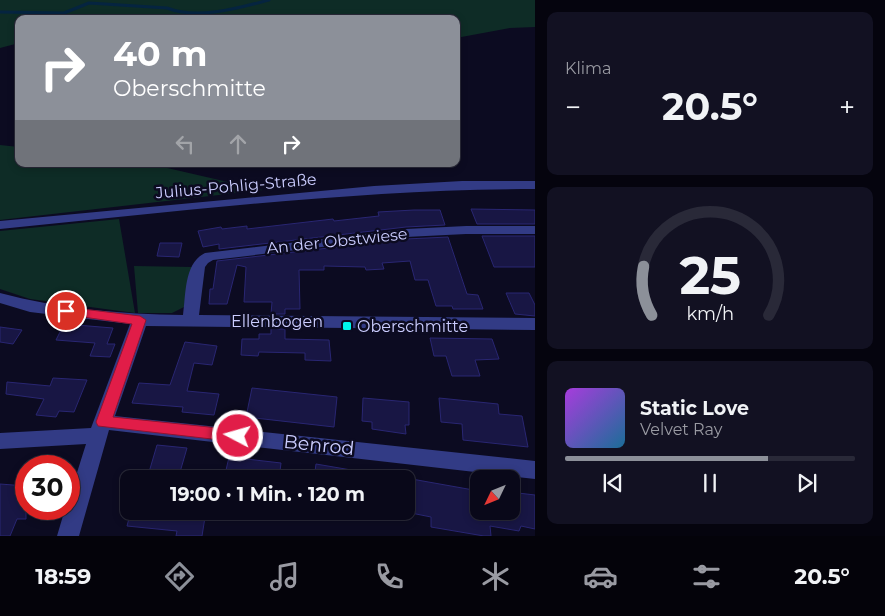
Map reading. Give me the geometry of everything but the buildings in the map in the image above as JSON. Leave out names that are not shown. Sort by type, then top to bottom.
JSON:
[{"type":"street","name":"Julius-Pohlig-Straße","points":[[0,226],[374,190],[462,185],[535,185]]},
{"type":"street","name":"An der Obstwiese","points":[[190,320],[198,267],[202,260],[210,256],[406,233],[466,230],[535,230]]},
{"type":"street","points":[[0,298],[30,307],[140,320],[101,428],[68,536]]},
{"type":"street","name":"Ellenbogen","points":[[140,320],[535,324]]},
{"type":"street","points":[[0,441],[101,428]]},
{"type":"street","name":"Benrod","points":[[101,428],[535,470]]},
{"type":"green space","points":[[0,0],[535,0],[535,27],[510,28],[460,37],[460,15],[15,15],[15,44],[0,48]]},
{"type":"green space","points":[[0,145],[15,147],[15,167],[163,167],[263,190],[0,220]]},
{"type":"green space","points":[[119,219],[135,313],[30,299],[0,289],[0,231]]},
{"type":"green space","points":[[134,266],[192,267],[184,307],[172,313],[138,313]]},
{"type":"waterway","points":[[0,12],[64,13],[89,3],[167,8],[191,13],[205,13],[218,12],[269,0]]},
{"type":"place","name":"Oberschmitte","points":[[347,326]]},
{"type":"route","points":[[66,311],[140,320],[104,422],[238,436]]}]
